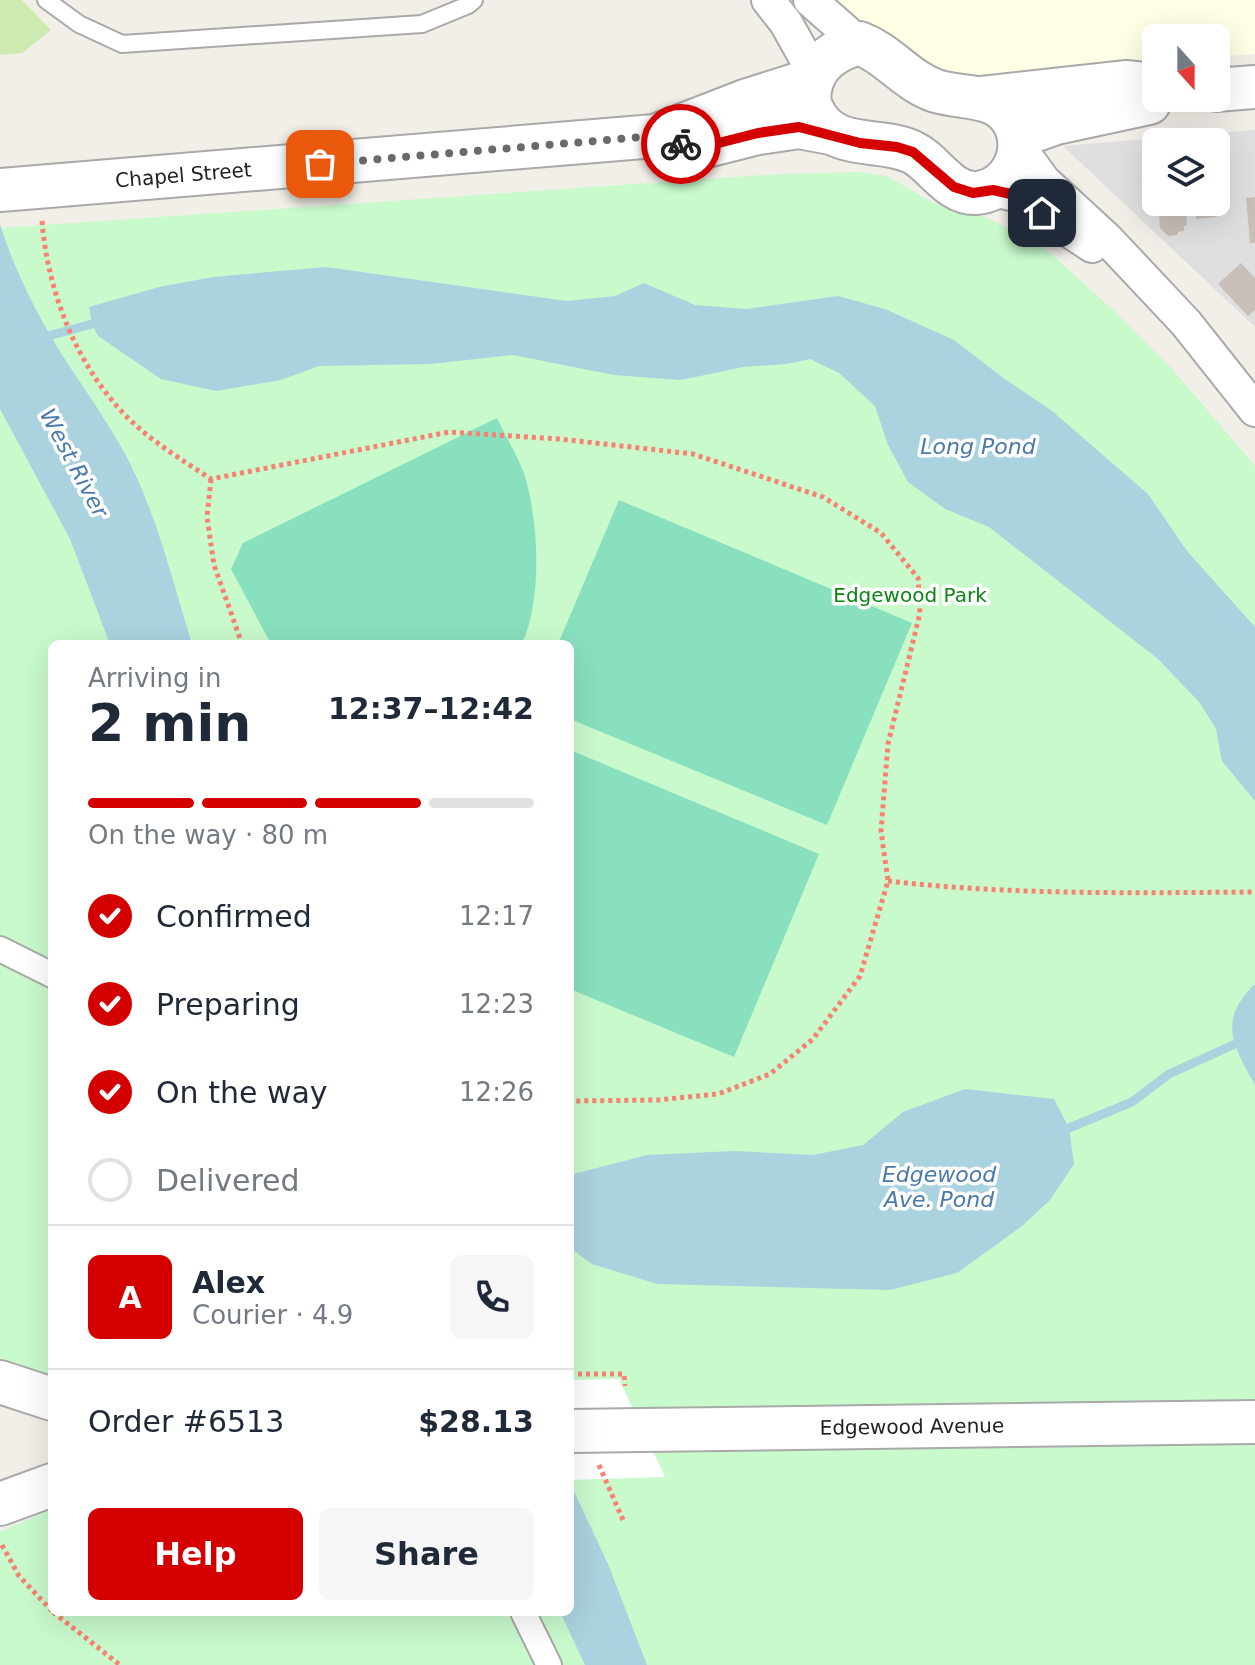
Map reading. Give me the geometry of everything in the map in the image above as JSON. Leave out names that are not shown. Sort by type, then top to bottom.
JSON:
[{"type":"street","points":[[768,0],[786,23],[813,78]]},
{"type":"street","points":[[810,0],[859,43],[876,49],[909,77],[936,91],[980,98],[998,106],[1011,117],[1020,142],[1044,181],[1107,239],[1186,323],[1255,410]]},
{"type":"street","points":[[831,133],[812,110],[808,97],[813,78],[823,62],[839,49],[859,43]]},
{"type":"street","name":"Chapel Street","points":[[19,199],[655,136],[813,78]]},
{"type":"street","points":[[980,98],[1125,82],[1142,84]]},
{"type":"street","points":[[1230,89],[1255,87]]},
{"type":"street","points":[[1020,142],[1056,123],[1142,105]]},
{"type":"street","name":"Chapel Street","points":[[655,136],[695,149],[758,133],[799,127],[860,143],[913,152],[954,187],[973,193],[993,190]]},
{"type":"street","points":[[993,190],[1008,178],[1016,166],[1020,142]]},
{"type":"street","points":[[993,190],[1015,195],[1136,272]]},
{"type":"street","points":[[0,949],[48,973]]},
{"type":"street","points":[[0,1382],[48,1398]]},
{"type":"street","name":"Edgewood Avenue","points":[[574,1431],[1255,1422]]},
{"type":"street","points":[[0,1504],[48,1495]]},
{"type":"street","points":[[525,1616],[549,1665]]},
{"type":"lane","points":[[46,0],[79,24],[122,44],[422,24],[474,0]]},
{"type":"path","points":[[19,199],[88,368],[138,428],[211,479],[449,432],[560,439],[693,454],[823,497],[881,533],[918,578],[920,613],[888,744],[881,831],[888,881],[860,976],[813,1039],[770,1074],[718,1094],[657,1100],[574,1101]]},
{"type":"path","points":[[211,479],[207,517],[214,565],[241,640]]},
{"type":"path","points":[[888,881],[1004,891],[1123,894],[1255,892]]},
{"type":"path","points":[[574,1374],[624,1374],[625,1386]]},
{"type":"path","points":[[2,1545],[19,1576],[48,1606]]},
{"type":"path","points":[[59,1616],[120,1665]]},
{"type":"shaded area","points":[[837,0],[1255,0],[1255,54],[1230,56],[1230,24],[1142,24],[1142,63],[951,79],[872,31]]},
{"type":"shaded area","points":[[1255,130],[1255,327],[1063,146],[1142,139],[1142,216],[1230,216],[1230,132]]},
{"type":"green space","points":[[0,0],[22,0],[51,30],[22,53],[0,55]]},
{"type":"green space","name":"Edgewood Park","points":[[856,172],[887,176],[932,202],[957,212],[983,216],[1039,243],[1173,370],[1255,466],[1255,1665],[0,1665],[0,1532],[48,1511],[48,1616],[574,1616],[574,640],[48,640],[48,1376],[0,1358],[0,228],[779,174]]},
{"type":"green space","points":[[497,418],[523,472],[534,519],[535,585],[528,626],[523,640],[269,640],[231,569],[243,543]]},
{"type":"green space","points":[[619,500],[912,623],[827,825],[574,721],[574,640],[560,640]]},
{"type":"green space","points":[[574,752],[819,854],[734,1057],[574,991]]},
{"type":"water","name":"West River","points":[[0,224],[37,312],[136,476],[160,538],[191,640],[108,640],[70,539],[0,409]]},
{"type":"water","name":"Long Pond","points":[[326,267],[567,301],[615,296],[644,283],[695,305],[747,309],[838,296],[885,309],[954,340],[1052,411],[1148,494],[1187,551],[1255,627],[1255,801],[1222,761],[1216,729],[1200,703],[1158,659],[989,527],[945,509],[908,482],[888,445],[875,406],[839,373],[810,359],[743,367],[681,380],[614,375],[513,355],[430,364],[319,366],[281,380],[216,391],[161,379],[98,336],[92,324],[89,307],[159,287],[213,277]]},
{"type":"water","points":[[1255,984],[1255,1085],[1235,1045],[1232,1022],[1243,997]]},
{"type":"water","name":"Edgewood Ave. Pond","points":[[965,1089],[1054,1099],[1069,1128],[1074,1164],[1050,1200],[1022,1226],[957,1273],[890,1290],[657,1284],[592,1264],[574,1251],[574,1174],[647,1155],[734,1151],[813,1155],[863,1145],[903,1112]]},
{"type":"water","points":[[574,1492],[608,1564],[647,1665],[585,1665],[562,1616],[574,1616]]},
{"type":"pier","points":[[619,1379],[665,1477],[574,1480],[574,1380]]},
{"type":"building","points":[[1255,197],[1255,243],[1250,243],[1246,198]]},
{"type":"building","points":[[1159,216],[1186,216],[1187,225],[1178,235],[1168,236],[1160,228]]},
{"type":"building","points":[[1196,216],[1217,217],[1196,219]]},
{"type":"building","points":[[1241,263],[1255,278],[1255,310],[1248,316],[1218,284]]},
{"type":"waterway","points":[[41,338],[104,323]]},
{"type":"waterway","points":[[1069,1128],[1132,1102],[1169,1074],[1233,1045]]},
{"type":"way so far","points":[[320,164],[655,136],[681,144]]},
{"type":"route","points":[[681,144],[695,149],[758,133],[799,127],[831,133],[860,143],[913,152],[954,187],[973,193],[993,190],[1015,195],[1042,213]]}]
